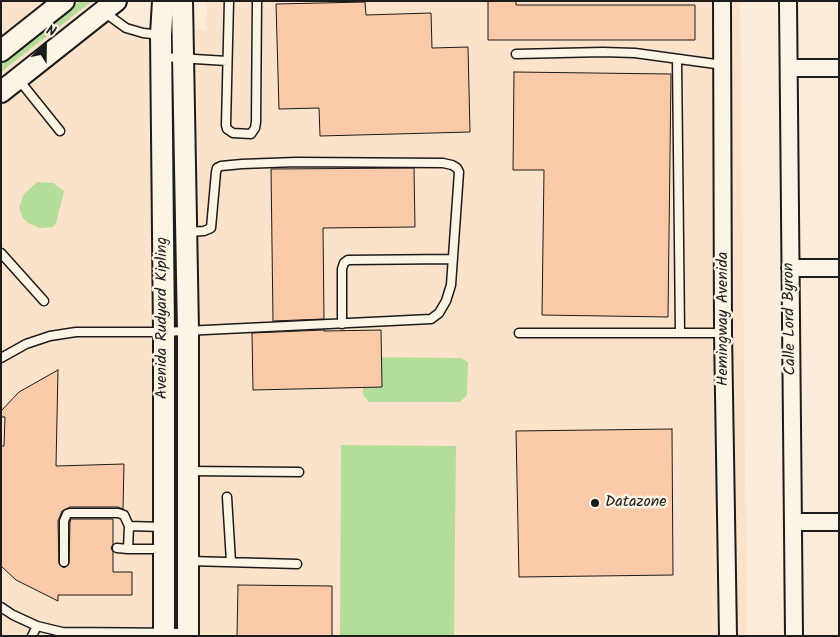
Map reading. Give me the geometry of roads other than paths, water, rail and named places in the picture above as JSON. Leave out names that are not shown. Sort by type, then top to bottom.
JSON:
[{"type":"street","points":[[1,51],[64,1]]},
{"type":"street","name":"Avenida Rudyard Kipling","points":[[163,1],[161,57],[164,332],[164,634]]},
{"type":"street","name":"Avenida Rudyard Kipling","points":[[182,1],[188,331],[188,634]]},
{"type":"street","name":"Hemingway Avenida","points":[[722,1],[723,333],[728,636]]},
{"type":"street","name":"Calle Lord Byron","points":[[788,1],[794,636]]},
{"type":"street","points":[[1,92],[109,6]]},
{"type":"street","points":[[789,68],[839,68]]},
{"type":"street","points":[[790,268],[839,268]]},
{"type":"street","points":[[794,522],[839,522]]},
{"type":"lane","points":[[229,1],[227,129],[233,133],[251,134],[256,122],[257,1]]},
{"type":"lane","points":[[109,6],[126,28],[143,33],[161,35]]},
{"type":"lane","points":[[516,54],[603,52],[653,55],[723,66]]},
{"type":"lane","points":[[161,57],[227,61]]},
{"type":"lane","points":[[677,59],[680,333]]},
{"type":"lane","points":[[17,79],[60,131]]},
{"type":"lane","points":[[1,358],[26,344],[50,336],[76,332],[164,332],[431,320],[439,313],[446,301],[451,285],[459,172],[452,165],[443,163],[296,162],[221,166],[217,168],[216,172],[211,228],[204,231],[186,232]]},
{"type":"lane","points":[[1,253],[44,301]]},
{"type":"lane","points":[[342,324],[342,269],[344,263],[348,260],[453,258]]},
{"type":"lane","points":[[519,333],[723,333]]},
{"type":"lane","points":[[188,472],[299,472]]},
{"type":"lane","points":[[227,497],[232,562]]},
{"type":"lane","points":[[64,562],[64,521],[67,514],[121,513],[124,515],[129,526],[128,549]]},
{"type":"lane","points":[[129,526],[164,527]]},
{"type":"lane","points":[[117,548],[164,549]]},
{"type":"lane","points":[[188,561],[297,564]]},
{"type":"lane","points":[[1,607],[37,626],[62,632],[188,634]]},
{"type":"lane","points":[[32,636],[37,626]]},
{"type":"place","name":"Datazone","points":[[595,503]]}]
